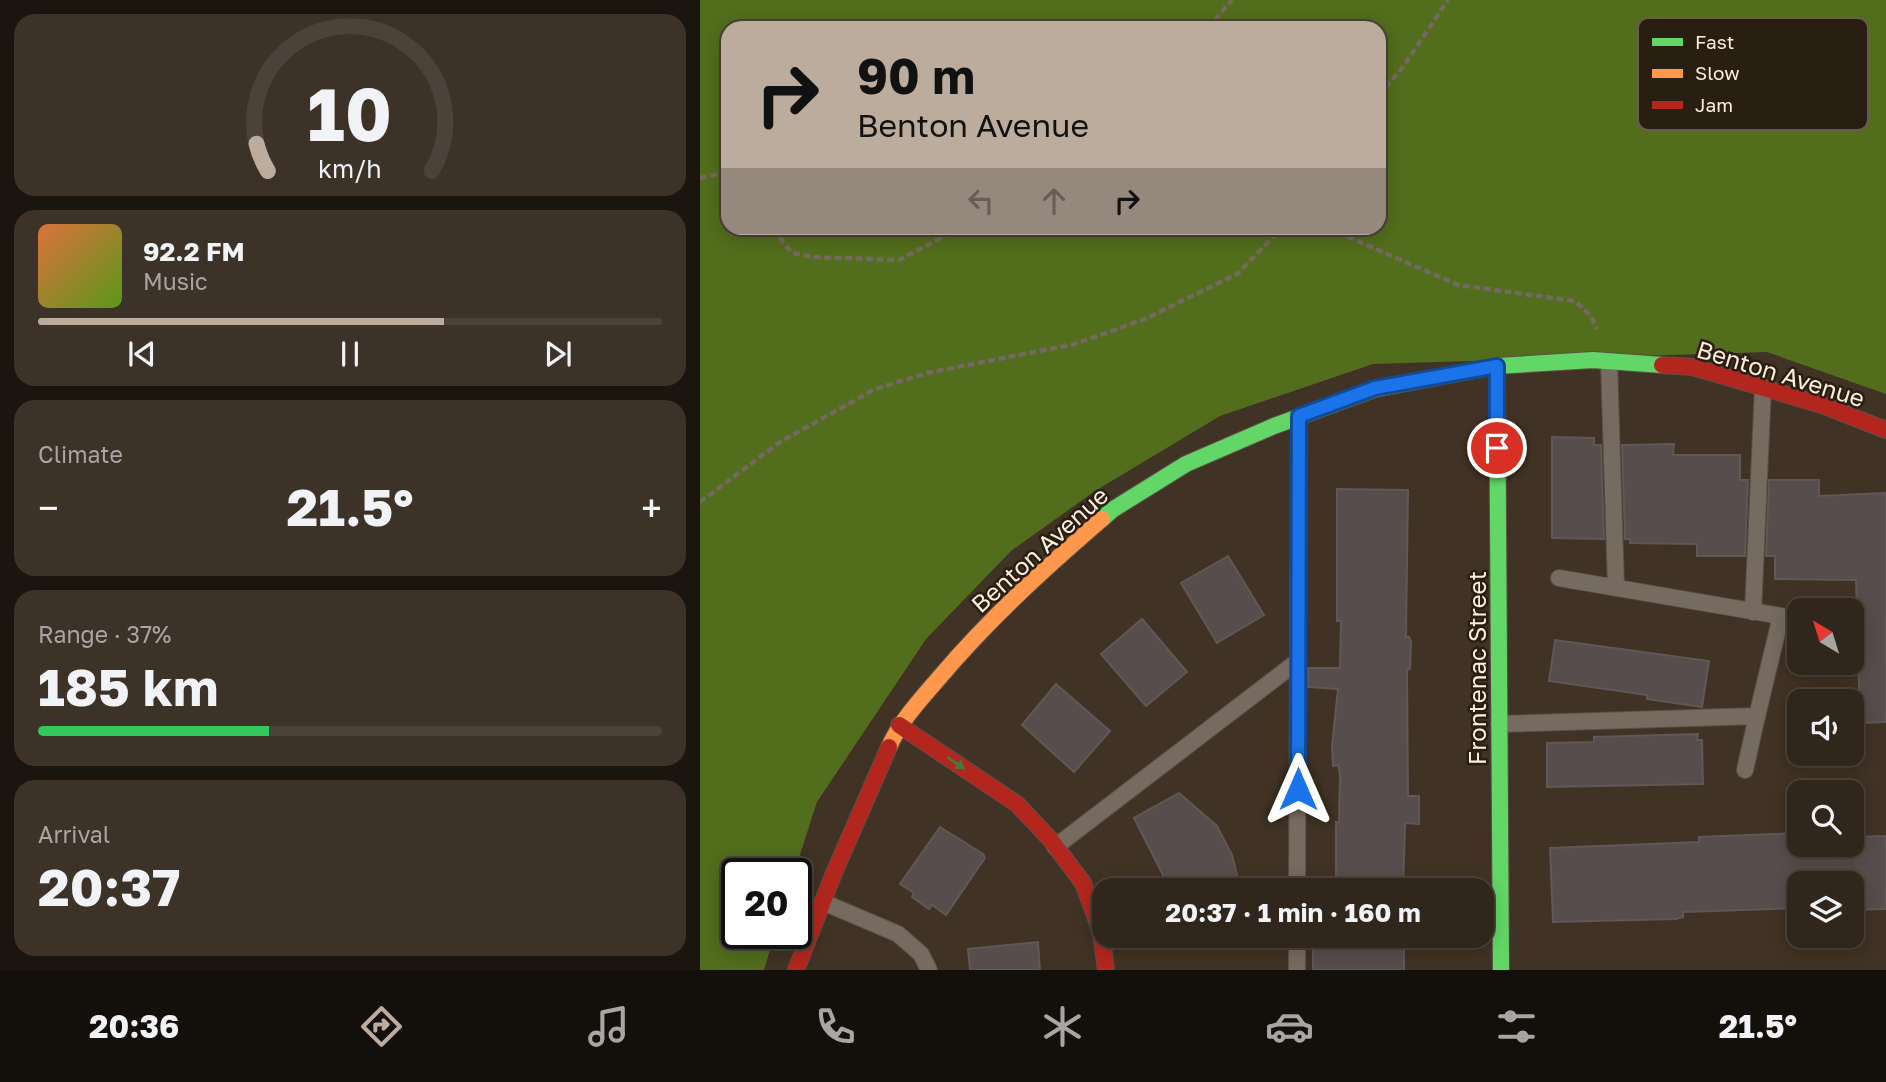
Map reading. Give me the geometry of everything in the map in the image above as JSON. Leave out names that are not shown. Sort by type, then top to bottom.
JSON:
[{"type":"street","name":"Benton Avenue","points":[[796,970],[899,725],[968,644],[1035,577],[1112,510],[1186,464],[1299,416],[1375,388],[1497,366],[1593,360],[1693,367],[1822,405],[1886,430]]},
{"type":"street","name":"Frontenac Street","points":[[1497,366],[1501,970]]},
{"type":"street","points":[[899,725],[1017,804],[1055,847],[1083,883],[1101,932],[1106,970]]},
{"type":"lane","points":[[1609,362],[1616,588]]},
{"type":"lane","points":[[1753,612],[1763,387]]},
{"type":"lane","points":[[1297,878],[1299,416]]},
{"type":"lane","points":[[1559,578],[1781,616],[1745,770]]},
{"type":"lane","points":[[1055,847],[1298,661]]},
{"type":"lane","points":[[1499,724],[1757,716]]},
{"type":"lane","points":[[823,902],[898,933],[921,954],[929,970]]},
{"type":"lane","points":[[1297,948],[1297,970]]},
{"type":"path","points":[[1214,21],[1232,0]]},
{"type":"path","points":[[1386,87],[1448,0]]},
{"type":"path","points":[[700,178],[721,174]]},
{"type":"path","points":[[784,235],[781,240],[792,253],[813,257],[899,260],[947,235]]},
{"type":"path","points":[[700,502],[780,442],[875,389],[927,373],[1075,344],[1145,319],[1237,274],[1275,235]]},
{"type":"path","points":[[1344,235],[1458,285],[1575,301],[1591,316],[1609,362]]},
{"type":"green space","points":[[700,0],[1886,0],[1886,394],[1767,352],[1373,364],[1220,416],[1095,491],[1011,551],[926,639],[817,802],[799,858],[721,858],[721,949],[770,949],[764,970],[700,970]]},
{"type":"building","points":[[1552,437],[1594,438],[1594,445],[1601,445],[1604,539],[1552,538]]},
{"type":"building","points":[[1674,444],[1673,455],[1740,455],[1740,480],[1748,480],[1745,556],[1697,556],[1697,544],[1630,543],[1630,539],[1625,539],[1622,445]]},
{"type":"building","points":[[1769,480],[1819,480],[1819,496],[1886,493],[1886,722],[1864,723],[1864,689],[1859,689],[1859,676],[1864,676],[1864,598],[1857,598],[1856,580],[1775,579],[1775,556],[1766,556]]},
{"type":"building","points":[[1337,489],[1408,490],[1406,637],[1409,637],[1411,642],[1410,669],[1407,670],[1408,796],[1419,796],[1419,824],[1405,823],[1403,878],[1336,878],[1336,822],[1339,823],[1340,774],[1338,765],[1333,766],[1332,746],[1338,689],[1308,687],[1308,668],[1340,668],[1341,621],[1337,621]]},
{"type":"building","points":[[1228,556],[1264,615],[1217,643],[1181,583]]},
{"type":"building","points":[[1142,619],[1187,672],[1146,706],[1101,654]]},
{"type":"building","points":[[1555,640],[1709,661],[1702,707],[1647,699],[1647,695],[1549,681]]},
{"type":"building","points":[[1056,684],[1110,731],[1074,772],[1022,725]]},
{"type":"building","points":[[1698,734],[1697,740],[1702,740],[1703,784],[1547,787],[1547,743],[1594,742],[1594,737]]},
{"type":"building","points":[[1179,793],[1217,826],[1232,855],[1238,878],[1164,878],[1134,818]]},
{"type":"building","points":[[940,827],[983,854],[985,858],[946,915],[932,905],[929,909],[912,897],[914,893],[900,884]]},
{"type":"building","points":[[1787,833],[1787,857],[1864,857],[1864,837],[1886,836],[1886,909],[1864,910],[1864,871],[1787,871],[1787,908],[1683,912],[1683,917],[1676,919],[1553,922],[1550,848],[1699,842],[1699,837]]},
{"type":"building","points":[[1038,942],[1040,970],[970,970],[968,949]]},
{"type":"building","points":[[1404,948],[1404,970],[1313,970],[1313,949]]},
{"type":"traffic: fast","points":[[1102,519],[1186,464],[1274,426],[1375,389],[1497,366],[1593,360],[1662,365]]},
{"type":"traffic: fast","points":[[1497,366],[1501,970]]},
{"type":"traffic: slow","points":[[889,747],[911,711],[977,635],[1102,519]]},
{"type":"traffic: jam","points":[[1662,365],[1693,367],[1822,405],[1886,430]]},
{"type":"traffic: jam","points":[[899,725],[1017,804],[1050,839],[1083,883],[1101,932],[1106,970]]},
{"type":"traffic: jam","points":[[796,970],[834,873],[889,747]]},
{"type":"route","points":[[1298,789],[1299,416],[1375,388],[1497,366],[1497,448]]}]
